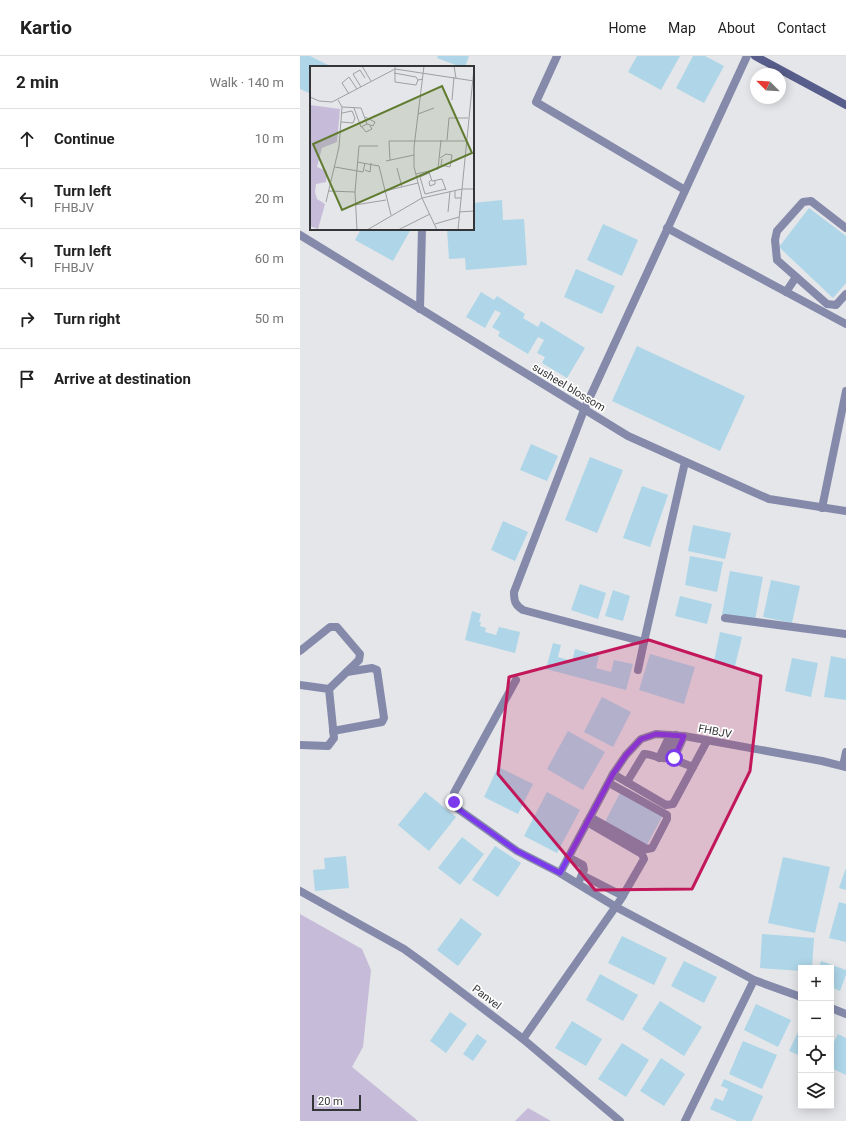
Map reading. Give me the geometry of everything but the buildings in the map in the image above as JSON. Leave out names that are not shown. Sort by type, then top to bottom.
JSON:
[{"type":"main road","points":[[755,56],[846,105]]},
{"type":"street","points":[[557,56],[536,102],[685,190]]},
{"type":"street","points":[[644,642],[523,610],[517,606],[514,600],[514,592],[584,410],[747,56]]},
{"type":"street","points":[[846,228],[811,201],[803,202],[777,231],[775,240],[777,260],[827,304],[836,305],[846,294]]},
{"type":"street","points":[[667,228],[846,324]]},
{"type":"street","points":[[420,309],[422,230]]},
{"type":"street","name":"susheel blossom","points":[[300,235],[628,436],[769,499],[846,511]]},
{"type":"street","points":[[786,292],[796,276]]},
{"type":"street","points":[[822,508],[844,412],[846,391]]},
{"type":"street","points":[[638,670],[685,462]]},
{"type":"street","points":[[725,618],[846,634]]},
{"type":"street","points":[[300,651],[330,627],[337,627],[360,654],[358,660],[329,689]]},
{"type":"street","points":[[333,731],[382,722],[384,718],[377,670],[372,668],[346,672]]},
{"type":"street","points":[[516,680],[454,793],[454,802],[458,809],[517,851],[578,883],[616,907],[754,980],[798,996]]},
{"type":"street","points":[[300,684],[329,689]]},
{"type":"street","points":[[300,745],[328,746],[334,738],[329,689]]},
{"type":"street","name":"FHBJV","points":[[560,873],[613,774],[629,751],[641,739],[656,734],[676,735],[845,766]]},
{"type":"street","points":[[676,735],[675,760],[693,767]]},
{"type":"street","points":[[627,782],[644,754],[647,753],[663,759],[666,758],[676,735]]},
{"type":"street","points":[[613,774],[666,805],[673,804],[707,741]]},
{"type":"street","points":[[629,751],[641,758]]},
{"type":"street","points":[[845,766],[846,752]]},
{"type":"street","points":[[622,760],[636,767]]},
{"type":"street","points":[[589,819],[647,850],[652,848],[667,819],[667,815],[609,783]]},
{"type":"street","points":[[523,1039],[616,907],[644,859],[642,854],[589,819]]},
{"type":"street","points":[[568,857],[583,865],[584,870],[578,883]]},
{"type":"street","points":[[582,875],[623,896]]},
{"type":"street","points":[[592,892],[598,883]]},
{"type":"street","name":"Panvel","points":[[300,891],[404,949],[523,1039],[620,1121]]},
{"type":"street","points":[[685,1121],[754,980]]},
{"type":"street","points":[[834,1009],[846,1014]]},
{"type":"highlighted area","points":[[649,640],[761,676],[750,771],[692,889],[595,890],[498,774],[509,677]]},
{"type":"shaded area","points":[[300,914],[362,949],[371,970],[363,1047],[352,1067],[418,1121],[300,1121]]},
{"type":"shaded area","points":[[528,1108],[551,1121],[515,1121]]},
{"type":"route","points":[[454,802],[458,809],[499,839],[517,851],[560,873],[613,774],[626,755],[641,739],[656,734],[684,736],[674,758]]}]
